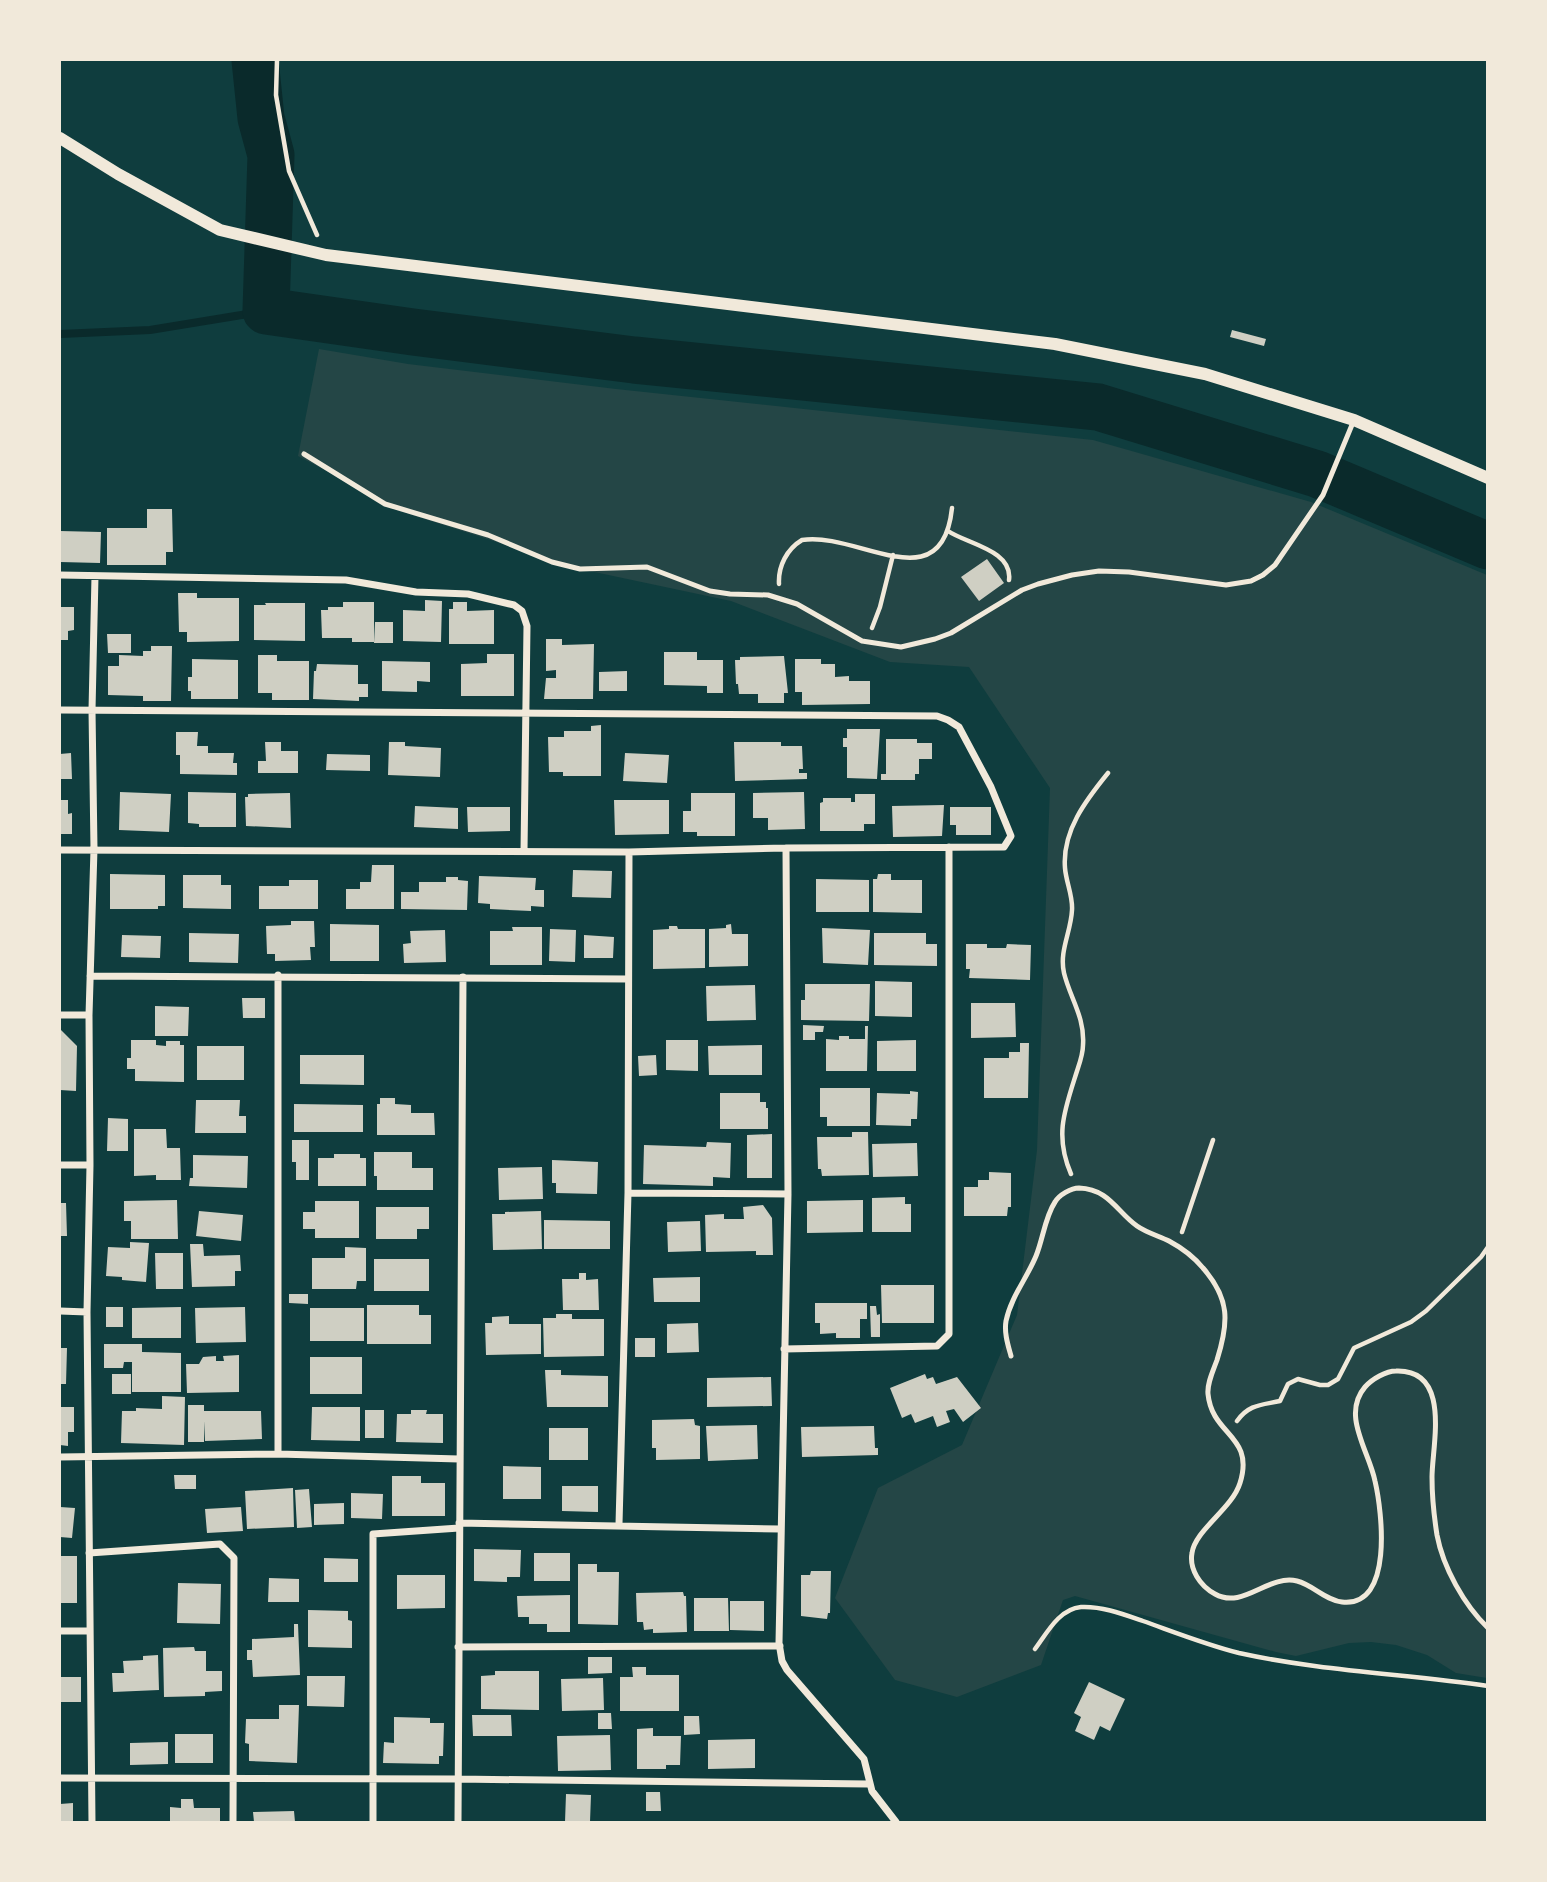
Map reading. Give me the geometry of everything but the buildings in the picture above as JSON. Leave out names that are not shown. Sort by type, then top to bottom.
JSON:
[{"type":"street","points":[[60,138],[118,174],[220,230],[249,239],[326,255],[1055,344],[1205,374],[1354,420],[1488,478]]},
{"type":"street","points":[[60,575],[345,580],[416,592],[468,594],[514,605],[522,611],[527,626],[524,851]]},
{"type":"street","points":[[92,1822],[87,1311],[95,576]]},
{"type":"street","points":[[60,710],[937,716],[959,727],[991,787],[1011,836],[1004,847],[629,852],[60,850]]},
{"type":"street","points":[[784,1349],[937,1346],[949,1334],[949,847]]},
{"type":"street","points":[[786,848],[788,1194],[780,1646],[782,1661],[787,1670],[864,1759],[868,1784],[896,1822]]},
{"type":"street","points":[[619,1524],[628,1193],[629,852]]},
{"type":"street","points":[[278,975],[278,1454]]},
{"type":"street","points":[[90,976],[627,979]]},
{"type":"street","points":[[458,1822],[463,977]]},
{"type":"street","points":[[60,1014],[89,1015]]},
{"type":"street","points":[[60,1165],[90,1165]]},
{"type":"street","points":[[628,1193],[788,1194]]},
{"type":"street","points":[[60,1311],[87,1311]]},
{"type":"street","points":[[60,1457],[278,1454],[459,1458]]},
{"type":"street","points":[[373,1822],[373,1534],[459,1526],[619,1524],[780,1529]]},
{"type":"street","points":[[89,1553],[220,1544],[234,1558],[233,1822]]},
{"type":"street","points":[[60,1631],[90,1631]]},
{"type":"street","points":[[458,1647],[780,1646]]},
{"type":"street","points":[[60,1778],[868,1784]]},
{"type":"lane","points":[[304,454],[385,504],[488,535],[559,564],[589,570],[647,567],[710,591],[779,598],[797,604],[867,642],[901,647],[951,633],[1022,590],[1099,571],[1129,572],[1226,585],[1251,581],[1263,575],[1275,565],[1323,495],[1354,420]]},
{"type":"lane","points":[[1011,1356],[1005,1328],[1055,1201],[1064,1193],[1077,1188],[1106,1196],[1141,1229],[1177,1246],[1196,1260],[1221,1291],[1227,1308],[1219,1354],[1208,1391],[1216,1420],[1242,1449],[1244,1462],[1242,1478],[1231,1501],[1194,1546],[1191,1556],[1193,1571],[1203,1584],[1216,1595],[1229,1598],[1248,1594],[1275,1581],[1294,1580],[1325,1597],[1341,1602],[1353,1602],[1366,1594],[1376,1583],[1381,1546],[1375,1479],[1355,1409],[1359,1395],[1369,1382],[1394,1371],[1421,1378],[1429,1388],[1436,1420],[1432,1474],[1437,1535],[1448,1570],[1488,1628]]},
{"type":"path","points":[[277,60],[276,95],[289,172],[326,255]]},
{"type":"path","points":[[779,598],[779,576],[785,557],[802,540],[836,540],[856,548],[911,558],[928,555],[941,545],[948,531],[952,508]]},
{"type":"path","points":[[948,531],[989,551],[1006,564],[1010,573],[1009,580],[991,601],[992,609]]},
{"type":"path","points":[[867,642],[875,614],[880,607],[892,555]]},
{"type":"path","points":[[1077,1188],[1065,1158],[1061,1130],[1083,1048],[1082,1024],[1063,962],[1073,908],[1065,858],[1079,811],[1108,773]]},
{"type":"path","points":[[1177,1246],[1213,1140]]},
{"type":"path","points":[[1230,1435],[1244,1412],[1257,1404],[1280,1401],[1288,1384],[1298,1379],[1328,1385],[1338,1379],[1354,1348],[1411,1322],[1426,1311],[1488,1247]]},
{"type":"path","points":[[1035,1649],[1063,1614],[1077,1607],[1091,1607],[1115,1612],[1237,1652],[1356,1672],[1488,1686]]},
{"type":"shaded area","points":[[319,349],[408,364],[616,389],[1093,440],[1311,502],[1487,575],[1487,1678],[1456,1673],[1427,1655],[1396,1645],[1371,1642],[1349,1643],[1296,1656],[1075,1596],[1063,1600],[1041,1665],[957,1697],[895,1680],[835,1598],[878,1488],[962,1445],[1017,1315],[1037,1150],[1050,788],[969,667],[890,662],[731,601],[585,570],[409,514],[298,456]]},
{"type":"waterway","points":[[255,60],[261,118],[271,155],[266,311],[634,360],[1098,407],[1317,474],[1488,546]]},
{"type":"waterway","points":[[60,334],[150,330],[266,311]]}]
